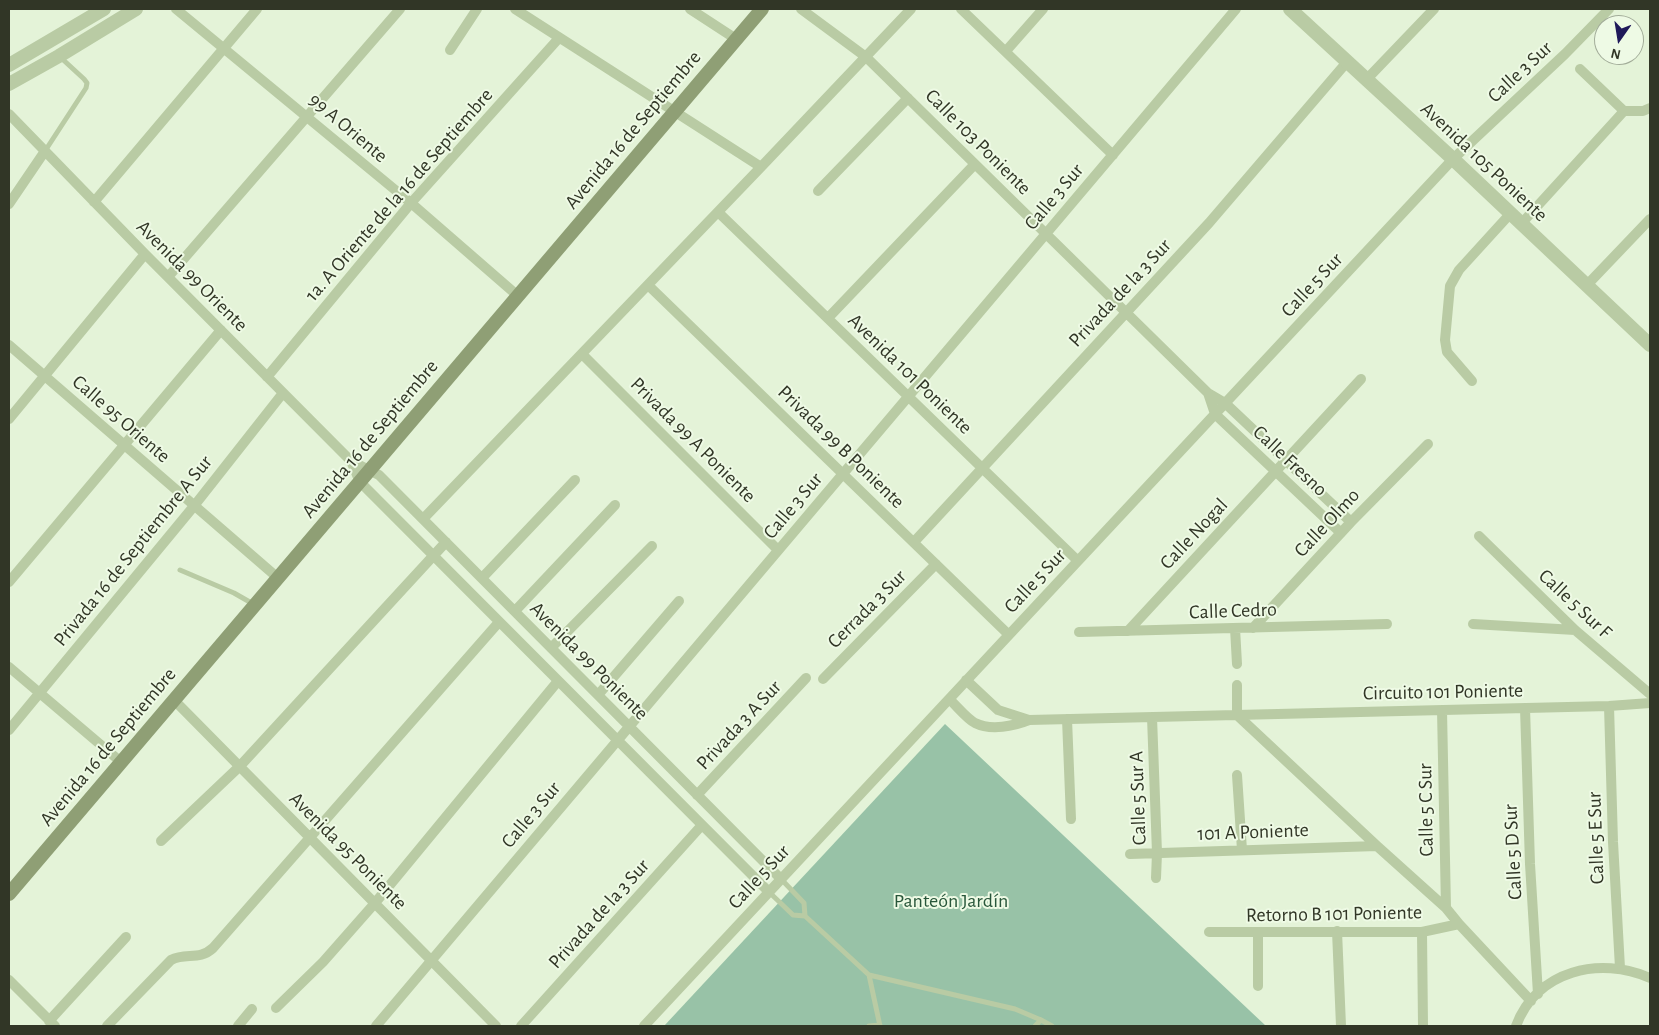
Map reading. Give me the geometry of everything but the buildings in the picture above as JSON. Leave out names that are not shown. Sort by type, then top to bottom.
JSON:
[{"type":"main road","name":"Avenida 16 de Septiembre","points":[[9,894],[762,9]]},
{"type":"street","points":[[9,65],[104,9]]},
{"type":"street","points":[[9,84],[136,9]]},
{"type":"street","name":"99 A Oriente","points":[[176,9],[411,203],[518,296]]},
{"type":"street","points":[[94,202],[257,9]]},
{"type":"street","points":[[168,277],[400,9]]},
{"type":"street","points":[[450,50],[477,9]]},
{"type":"street","points":[[515,9],[762,167]]},
{"type":"street","points":[[690,9],[736,39]]},
{"type":"street","name":"Calle 103 Poniente","points":[[801,9],[866,57],[1208,393],[1225,403]]},
{"type":"street","points":[[423,519],[762,167],[911,9]]},
{"type":"street","points":[[961,9],[1113,155]]},
{"type":"street","points":[[1006,51],[1043,9]]},
{"type":"street","name":"Calle 3 Sur","points":[[376,1026],[1236,9]]},
{"type":"street","name":"Avenida 105 Poniente","points":[[1290,9],[1453,159],[1650,345]]},
{"type":"street","points":[[1366,80],[1434,9]]},
{"type":"street","name":"Calle 3 Sur","points":[[1453,159],[1610,9]]},
{"type":"street","name":"1a. A Oriente de la 16 de Septiembre","points":[[267,377],[411,203],[559,38]]},
{"type":"street","name":"Privada de la 3 Sur","points":[[914,542],[1209,223],[1347,62]]},
{"type":"street","points":[[1580,68],[1624,111],[1643,111],[1650,108]]},
{"type":"street","points":[[818,191],[908,98]]},
{"type":"street","points":[[1472,381],[1447,352],[1445,340],[1450,286],[1459,270],[1516,219],[1624,111]]},
{"type":"street","name":"Avenida 99 Oriente","points":[[9,114],[351,462],[360,482]]},
{"type":"street","points":[[9,204],[45,151]]},
{"type":"street","name":"Calle 5 Sur","points":[[644,1026],[1453,159]]},
{"type":"street","points":[[828,318],[975,164]]},
{"type":"street","name":"Avenida 101 Poniente","points":[[718,212],[1078,560]]},
{"type":"street","points":[[1587,285],[1650,219]]},
{"type":"street","points":[[9,419],[145,254]]},
{"type":"street","name":"Privada 99 B Poniente","points":[[648,285],[1009,635]]},
{"type":"street","points":[[9,582],[220,330]]},
{"type":"street","name":"Calle 95 Oriente","points":[[9,345],[278,578]]},
{"type":"street","name":"Privada 99 A Poniente","points":[[582,354],[778,550]]},
{"type":"street","name":"Calle Nogal","points":[[1128,631],[1361,379]]},
{"type":"street","name":"Privada 16 de Septiembre A Sur","points":[[9,730],[194,506],[283,392]]},
{"type":"street","name":"Calle 103 Poniente","points":[[1208,393],[1215,414]]},
{"type":"street","name":"Calle Fresno","points":[[1225,403],[1351,522]]},
{"type":"street","name":"Calle Fresno","points":[[1215,414],[1341,533]]},
{"type":"street","name":"Calle Olmo","points":[[1254,628],[1351,522],[1428,444]]},
{"type":"street","name":"Avenida 99 Oriente","points":[[351,462],[369,470]]},
{"type":"street","name":"Avenida 99 Poniente","points":[[369,470],[379,475],[781,879]]},
{"type":"street","points":[[482,578],[575,480]]},
{"type":"street","name":"Avenida 99 Poniente","points":[[360,482],[769,892]]},
{"type":"street","points":[[515,611],[615,505]]},
{"type":"street","name":"Calle 5 Sur F","points":[[1479,536],[1575,630],[1650,694]]},
{"type":"street","points":[[161,841],[240,766],[446,542]]},
{"type":"street","points":[[551,648],[652,546]]},
{"type":"street","name":"Cerrada 3 Sur","points":[[823,679],[936,564]]},
{"type":"street","points":[[598,696],[679,602]]},
{"type":"street","points":[[107,1026],[171,960],[178,957],[201,956],[213,948],[499,622]]},
{"type":"street","name":"Calle Cedro","points":[[1079,632],[1388,624]]},
{"type":"street","points":[[1473,624],[1575,630]]},
{"type":"street","points":[[1235,628],[1237,664]]},
{"type":"street","points":[[9,667],[121,762]]},
{"type":"street","name":"Privada 3 A Sur","points":[[697,795],[806,678]]},
{"type":"street","name":"Circuito 101 Poniente","points":[[966,680],[998,710],[1030,720],[1609,706],[1650,703]]},
{"type":"street","points":[[276,1008],[323,962],[375,903],[558,681]]},
{"type":"street","points":[[1237,685],[1237,715],[1376,846],[1446,908],[1459,924],[1535,997]]},
{"type":"street","name":"Circuito 101 Poniente","points":[[949,699],[974,723],[985,726],[1015,726],[1030,720]]},
{"type":"street","name":"Avenida 95 Poniente","points":[[174,700],[496,1026]]},
{"type":"street","name":"Calle 5 E Sur","points":[[1609,706],[1613,842],[1620,968]]},
{"type":"street","name":"Calle 5 D Sur","points":[[1525,708],[1535,997]]},
{"type":"street","name":"Calle 5 C Sur","points":[[1442,710],[1446,908]]},
{"type":"street","name":"Calle 5 Sur A","points":[[1152,717],[1157,853],[1156,878]]},
{"type":"street","points":[[1067,719],[1072,819]]},
{"type":"street","points":[[1237,775],[1242,850]]},
{"type":"street","name":"Privada de la 3 Sur","points":[[521,1026],[702,825]]},
{"type":"street","name":"101 A Poniente","points":[[1130,854],[1376,846]]},
{"type":"street","name":"Retorno B 101 Poniente","points":[[1209,932],[1422,932],[1459,924]]},
{"type":"street","points":[[1338,931],[1341,1026]]},
{"type":"street","points":[[1422,932],[1423,1026]]},
{"type":"street","points":[[1258,933],[1258,986]]},
{"type":"street","points":[[9,980],[52,1024],[126,937]]},
{"type":"street","points":[[1516,1026],[1535,997],[1552,982],[1568,974],[1584,969],[1602,967],[1620,968],[1650,978]]},
{"type":"street","points":[[238,1026],[252,1009]]},
{"type":"lane","points":[[45,151],[86,88],[84,79],[59,56]]},
{"type":"lane","points":[[180,570],[234,593],[255,605]]},
{"type":"lane","points":[[781,879],[804,904],[805,916]]},
{"type":"lane","points":[[769,892],[793,915],[805,916],[868,975],[1015,1009],[1052,1026]]},
{"type":"lane","points":[[868,975],[880,1026],[870,1026]]},
{"type":"lane","points":[[1035,1026],[1041,1020]]},
{"type":"green space","name":"Panteón Jardín","points":[[945,724],[1266,1026],[664,1026]]}]
